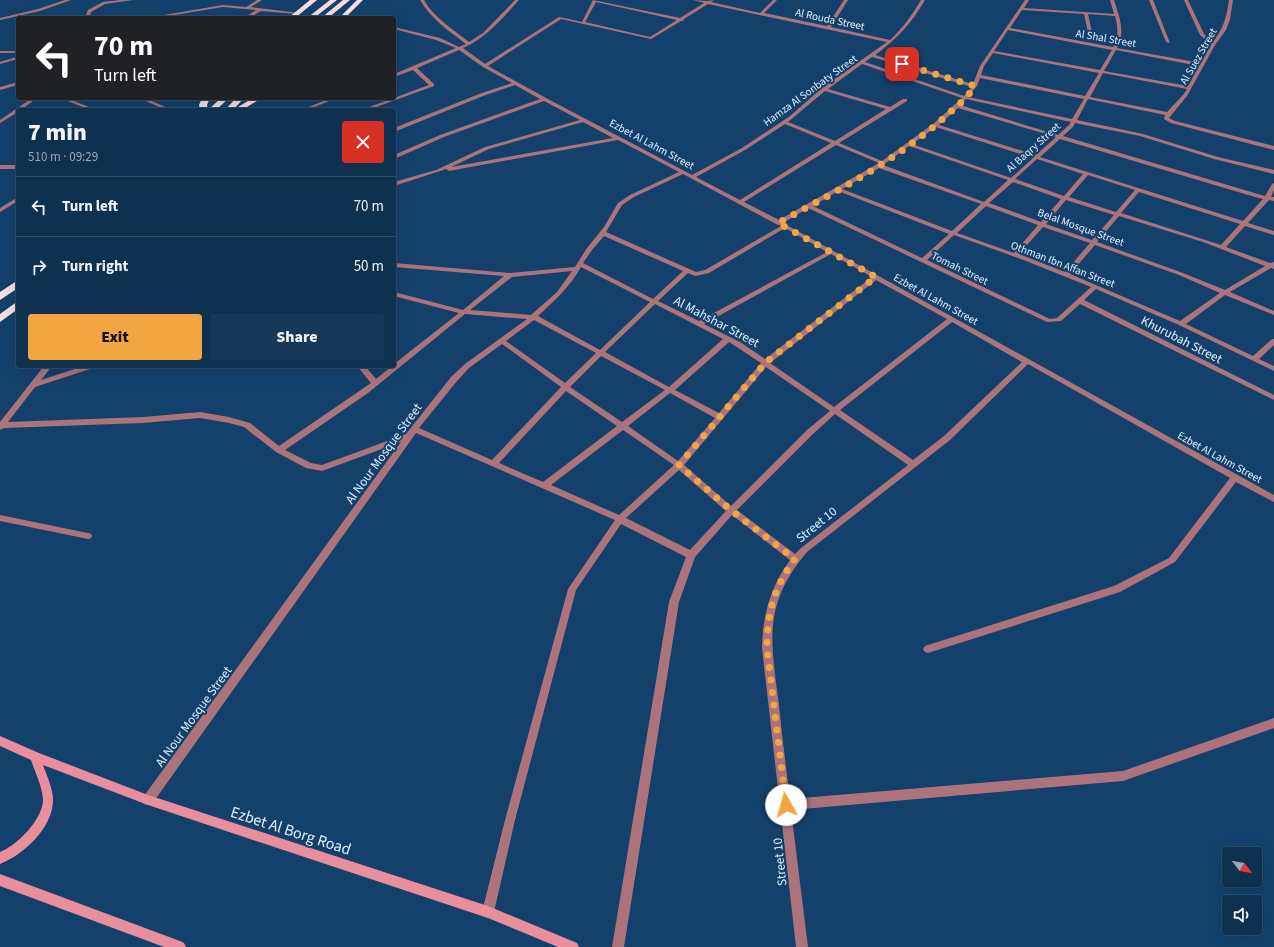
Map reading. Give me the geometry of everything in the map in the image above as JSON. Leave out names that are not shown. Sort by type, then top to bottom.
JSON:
[{"type":"highway","points":[[293,16],[314,0]]},
{"type":"highway","points":[[313,16],[334,0]]},
{"type":"highway","points":[[327,16],[347,0]]},
{"type":"highway","points":[[344,16],[360,0]]},
{"type":"highway","points":[[214,108],[223,100]]},
{"type":"highway","points":[[231,108],[238,100]]},
{"type":"highway","points":[[240,108],[254,100]]},
{"type":"highway","points":[[0,297],[16,285]]},
{"type":"highway","points":[[0,319],[16,307]]},
{"type":"street","points":[[0,19],[39,10],[69,0]]},
{"type":"street","points":[[88,16],[89,11],[97,6],[131,0]]},
{"type":"street","points":[[247,8],[260,0]]},
{"type":"street","points":[[422,0],[426,7],[435,16],[469,44]]},
{"type":"street","points":[[396,75],[461,49],[484,34],[517,0]]},
{"type":"street","name":"Al Rouda Street","points":[[695,0],[710,1],[762,14],[890,41]]},
{"type":"street","points":[[762,14],[775,0]]},
{"type":"street","points":[[828,28],[846,0]]},
{"type":"street","name":"Hamza Al Sonbaty Street","points":[[692,176],[734,154],[784,122],[824,90],[863,64],[890,41],[911,20],[923,0]]},
{"type":"street","points":[[778,223],[840,190],[881,165],[910,145],[966,98],[975,86],[978,76],[992,52],[1027,0]]},
{"type":"street","name":"Al Baqry Street","points":[[922,261],[1060,136],[1074,121],[1115,49],[1120,33],[1117,15],[1112,0]]},
{"type":"street","points":[[1151,0],[1168,42]]},
{"type":"street","points":[[1186,0],[1202,35],[1213,45]]},
{"type":"street","name":"Al Suez Street","points":[[1168,114],[1183,100],[1213,45],[1226,26],[1231,0]]},
{"type":"street","points":[[583,23],[595,1],[682,20]]},
{"type":"street","points":[[486,66],[560,18],[648,38],[655,37],[710,1]]},
{"type":"street","points":[[160,16],[214,7],[261,9],[297,13]]},
{"type":"street","points":[[249,16],[261,9]]},
{"type":"street","points":[[1021,9],[1117,15]]},
{"type":"street","points":[[1085,12],[1090,32]]},
{"type":"street","name":"Ezbet Al Lahm Street","points":[[396,28],[438,39],[461,49],[486,66],[544,99],[785,226],[1274,499]]},
{"type":"street","name":"Al Shal Street","points":[[1007,29],[1202,65]]},
{"type":"street","points":[[0,52],[16,53]]},
{"type":"street","points":[[992,52],[1190,88]]},
{"type":"street","points":[[0,59],[16,54]]},
{"type":"street","points":[[873,56],[975,86]]},
{"type":"street","points":[[0,63],[16,59]]},
{"type":"street","points":[[863,64],[966,98],[1153,138],[1216,158],[1274,172]]},
{"type":"street","points":[[396,98],[432,85],[414,68]]},
{"type":"street","points":[[978,76],[1168,114],[1166,118],[1174,122],[1274,148]]},
{"type":"street","points":[[396,129],[481,95],[516,83]]},
{"type":"street","points":[[0,89],[16,84]]},
{"type":"street","points":[[824,90],[890,109]]},
{"type":"street","points":[[396,156],[442,136],[544,99]]},
{"type":"street","points":[[20,108],[32,100]]},
{"type":"street","points":[[68,100],[90,108]]},
{"type":"street","points":[[146,100],[165,108]]},
{"type":"street","points":[[308,108],[330,100]]},
{"type":"street","points":[[369,108],[391,100]]},
{"type":"street","points":[[740,202],[905,100]]},
{"type":"street","points":[[957,106],[1274,200]]},
{"type":"street","points":[[0,122],[16,111]]},
{"type":"street","points":[[11,114],[16,115]]},
{"type":"street","points":[[438,171],[487,148],[584,120]]},
{"type":"street","name":"Belal Mosque Street","points":[[784,122],[881,165],[1226,292],[1274,313]]},
{"type":"street","points":[[935,125],[1274,233]]},
{"type":"street","points":[[396,183],[438,171],[619,138]]},
{"type":"street","points":[[910,145],[1065,198],[1222,247],[1273,266]]},
{"type":"street","points":[[0,166],[16,167]]},
{"type":"street","name":"Al Nour Mosque Street","points":[[148,800],[412,433],[460,372],[474,360],[534,317],[559,293],[589,249],[603,234],[616,209],[626,200],[684,172]]},
{"type":"street","points":[[1015,255],[1086,174]]},
{"type":"street","points":[[1222,247],[1267,198],[1274,185]]},
{"type":"street","name":"Othman Ibn Affan Street","points":[[840,190],[1095,286],[1181,324],[1274,369]]},
{"type":"street","points":[[1066,275],[1138,190]]},
{"type":"street","points":[[0,210],[16,199]]},
{"type":"street","name":"Tomah Street","points":[[809,206],[1048,321],[1060,320],[1095,286]]},
{"type":"street","points":[[603,234],[695,274],[707,272],[785,226]]},
{"type":"street","points":[[699,324],[831,252]]},
{"type":"street","points":[[396,266],[510,275],[578,267]]},
{"type":"street","points":[[1181,324],[1226,292],[1273,266]]},
{"type":"street","name":"Al Mahshar Street","points":[[578,267],[655,302],[728,339],[766,362],[914,465]]},
{"type":"street","points":[[493,464],[565,387],[687,270]]},
{"type":"street","points":[[396,366],[510,275]]},
{"type":"street","points":[[488,912],[510,820],[572,589],[620,519],[679,465],[766,362],[876,277]]},
{"type":"street","points":[[396,295],[464,312],[534,317],[720,417]]},
{"type":"street","name":"Khurubah Street","points":[[1080,301],[1274,398]]},
{"type":"street","points":[[618,947],[674,602],[691,555],[810,432],[835,410],[952,320]]},
{"type":"street","points":[[544,486],[670,390],[728,339]]},
{"type":"street","points":[[1254,359],[1274,340]]},
{"type":"street","points":[[502,341],[565,387],[679,465],[732,511],[795,559]]},
{"type":"street","name":"Street 10","points":[[802,947],[767,648],[767,631],[773,599],[778,585],[795,559],[814,542],[914,465],[976,411],[1027,361]]},
{"type":"street","points":[[1,426],[46,368]]},
{"type":"street","points":[[30,387],[85,368]]},
{"type":"street","points":[[363,368],[375,383]]},
{"type":"street","points":[[279,450],[375,383],[394,368]]},
{"type":"street","points":[[1,426],[143,420],[200,415],[247,425],[279,450],[309,466],[322,468],[412,433],[493,464],[620,519],[691,555]]},
{"type":"street","points":[[928,649],[1117,589],[1172,560],[1236,477]]},
{"type":"street","points":[[0,518],[88,536]]},
{"type":"street","points":[[786,805],[1123,776],[1274,723]]},
{"type":"street","name":"Ezbet Al Borg Road","points":[[0,741],[36,758],[110,784],[148,800],[488,912],[573,947]]},
{"type":"street","points":[[0,858],[7,856],[22,844],[41,823],[49,800],[36,758]]},
{"type":"street","points":[[0,880],[180,947]]},
{"type":"route","points":[[786,805],[767,648],[767,631],[769,615],[778,585],[795,559],[732,511],[679,465],[766,362],[876,277],[778,223],[840,190],[904,149],[960,103],[975,86],[902,64]]}]
